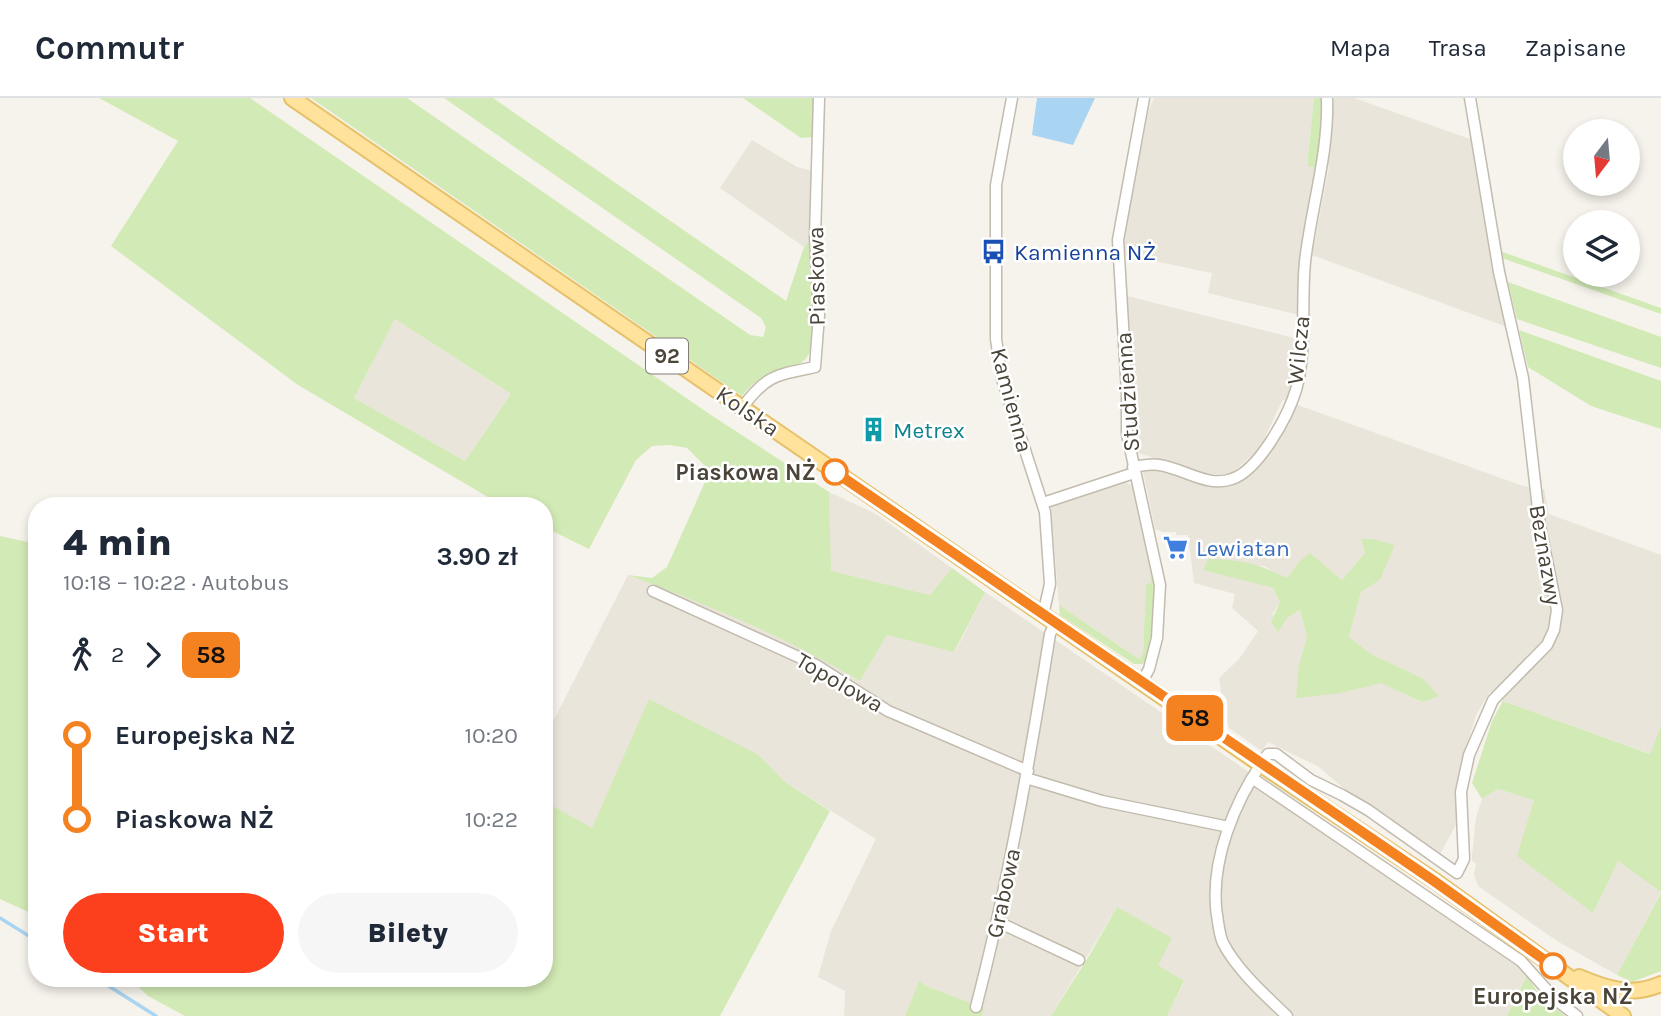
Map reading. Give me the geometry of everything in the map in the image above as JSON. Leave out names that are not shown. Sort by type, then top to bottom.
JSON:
[{"type":"main road","name":"Kolska","points":[[292,98],[1434,881],[1620,1014]]},
{"type":"main road","points":[[1553,966],[1605,988],[1619,991],[1642,990],[1661,984]]},
{"type":"street","name":"Piaskowa","points":[[742,408],[757,388],[770,378],[815,367],[819,315],[815,237],[819,98]]},
{"type":"street","name":"Kamienna","points":[[1012,98],[996,185],[996,349],[1008,399],[1042,503],[1047,528],[1049,619]]},
{"type":"street","name":"Studzienna","points":[[1142,682],[1153,655],[1161,597],[1127,434],[1118,240],[1144,98]]},
{"type":"street","name":"Wilcza","points":[[1042,503],[1134,470],[1159,464],[1204,479],[1231,479],[1252,463],[1272,439],[1291,401],[1299,373],[1305,264],[1322,164],[1327,98]]},
{"type":"street","name":"Beznazwy","points":[[1260,764],[1268,754],[1276,754],[1311,780],[1368,810],[1457,873],[1464,859],[1461,807],[1463,778],[1478,733],[1493,700],[1543,650],[1554,629],[1557,610],[1540,526],[1523,378],[1499,272],[1470,98]]},
{"type":"street","name":"Topolowa","points":[[653,591],[816,665],[888,710],[1027,774],[1102,801],[1229,827]]},
{"type":"street","points":[[1027,774],[1050,634],[1049,619]]},
{"type":"street","points":[[1260,764],[1229,827],[1220,859],[1215,901],[1222,942],[1246,974],[1287,1016]]},
{"type":"street","name":"Grabowa","points":[[976,1007],[998,922],[1027,774]]},
{"type":"street","points":[[1252,778],[1521,961],[1556,1000],[1577,1016]]},
{"type":"street","points":[[998,922],[1079,960]]},
{"type":"shaded area","points":[[1154,98],[1314,98],[1307,166],[1316,168],[1299,315],[1208,293],[1212,273],[1125,255],[1129,210],[1149,109]]},
{"type":"shaded area","points":[[1334,98],[1354,98],[1473,140],[1507,327],[1312,255],[1329,167],[1327,156]]},
{"type":"shaded area","points":[[752,140],[797,167],[813,171],[812,238],[804,247],[720,188]]},
{"type":"shaded area","points":[[1127,296],[1298,339],[1294,378],[1287,399],[1282,401],[1260,448],[1231,474],[1206,474],[1138,453]]},
{"type":"shaded area","points":[[395,319],[511,394],[465,461],[354,398]]},
{"type":"shaded area","points":[[1295,404],[1523,486],[1544,489],[1549,514],[1661,555],[1661,726],[1651,754],[1503,701],[1490,692],[1476,715],[1459,771],[1456,788],[1457,823],[1440,854],[1343,788],[1319,767],[1268,742],[1262,751],[1229,728],[1219,678],[1239,659],[1258,631],[1232,608],[1235,594],[1194,583],[1188,535],[1176,535],[1176,532],[1155,529],[1143,471],[1163,470],[1196,481],[1228,486],[1251,474],[1282,430]],"holes":[[[1361,539],[1395,545],[1380,580],[1361,592],[1349,637],[1371,654],[1422,678],[1421,702],[1381,682],[1341,693],[1299,664],[1307,637],[1300,610],[1287,618],[1272,615],[1280,602],[1273,588],[1203,569],[1264,566],[1287,579],[1299,562],[1310,554],[1342,580],[1365,553]]]},
{"type":"shaded area","points":[[1123,481],[1133,486],[1153,578],[1150,578],[1151,583],[1146,584],[1143,653],[1139,659],[1059,605],[1051,507],[1053,504]]},
{"type":"shaded area","points":[[829,492],[876,514],[952,568],[930,595],[830,571]]},
{"type":"shaded area","points":[[628,575],[716,608],[817,656],[860,681],[887,635],[955,652],[985,592],[1246,770],[1421,900],[1522,969],[1527,976],[1507,1016],[1167,1016],[1184,982],[1158,965],[1117,907],[1051,1016],[982,1016],[984,1008],[919,981],[905,1016],[844,1016],[845,991],[818,977],[831,931],[876,839],[785,782],[759,755],[716,734],[592,829],[553,806],[553,721]]},
{"type":"shaded area","points":[[1498,789],[1535,800],[1518,856],[1593,913],[1618,860],[1661,892],[1617,975],[1557,941],[1478,886],[1474,874],[1476,863],[1472,861],[1476,817],[1482,799]]},
{"type":"green space","points":[[99,98],[250,98],[711,415],[829,492],[831,571],[930,595],[952,568],[985,592],[954,652],[887,635],[860,681],[804,650],[746,623],[628,575],[652,578],[667,567],[710,471],[687,448],[652,446],[636,460],[589,549],[553,531],[553,497],[488,497],[298,385],[111,246],[178,141]],"holes":[[[395,319],[511,394],[465,461],[354,398]]]},
{"type":"green space","points":[[311,98],[407,98],[750,335],[763,337],[766,327],[761,318],[444,98],[493,98],[786,301],[804,247],[812,238],[814,329],[808,355],[800,363],[761,379],[742,396]]},
{"type":"green space","points":[[743,98],[815,98],[814,137],[801,138]]},
{"type":"green space","points":[[1314,98],[1324,98],[1323,133],[1316,168],[1307,166]]},
{"type":"green space","points":[[1500,251],[1563,273],[1563,279],[1502,258]]},
{"type":"green space","points":[[1508,282],[1661,337],[1661,368],[1517,319]]},
{"type":"green space","points":[[1584,287],[1602,287],[1661,308],[1661,314]]},
{"type":"green space","points":[[1519,330],[1661,381],[1661,429],[1591,406],[1528,367]]},
{"type":"green space","points":[[0,536],[28,542],[28,912],[0,899]]},
{"type":"green space","points":[[1361,539],[1395,545],[1380,580],[1361,592],[1349,637],[1371,654],[1422,678],[1439,696],[1422,702],[1381,683],[1341,693],[1296,698],[1299,664],[1307,637],[1300,610],[1287,618],[1278,632],[1271,622],[1280,602],[1273,588],[1203,570],[1208,559],[1230,560],[1268,569],[1287,578],[1310,553],[1342,580],[1365,553]]},
{"type":"green space","points":[[1150,578],[1153,578],[1154,586],[1154,622],[1150,647],[1143,664],[1134,664],[1060,615],[1059,605],[1139,659],[1143,653],[1146,584],[1151,583]]},
{"type":"green space","points":[[649,699],[759,755],[785,782],[830,811],[720,1016],[185,1016],[148,996],[138,987],[553,987],[553,806],[592,828]]},
{"type":"green space","points":[[1503,701],[1650,754],[1661,726],[1661,892],[1618,861],[1593,913],[1517,856],[1534,800],[1498,789],[1482,799],[1472,783],[1492,721]]},
{"type":"green space","points":[[1661,893],[1661,971],[1632,982],[1617,975]]},
{"type":"green space","points":[[1117,907],[1172,938],[1158,965],[1184,981],[1167,1016],[1051,1016],[1089,956]]},
{"type":"green space","points":[[1527,976],[1539,994],[1565,1016],[1507,1016]]},
{"type":"green space","points":[[919,981],[984,1008],[982,1016],[905,1016]]},
{"type":"water","points":[[1037,98],[1095,98],[1073,145],[1032,135]]},
{"type":"waterway","points":[[0,918],[28,935]]},
{"type":"waterway","points":[[110,987],[156,1016]]},
{"type":"bus line","name":"58","points":[[835,472],[1434,881],[1553,966]]},
{"type":"place","name":"Kamienna NŻ","points":[[994,252]]},
{"type":"place","name":"Metrex","points":[[873,430]]},
{"type":"place","name":"Piaskowa NŻ","points":[[835,472]]},
{"type":"place","name":"Lewiatan","points":[[1176,548]]},
{"type":"place","name":"Europejska NŻ","points":[[1553,966]]}]
